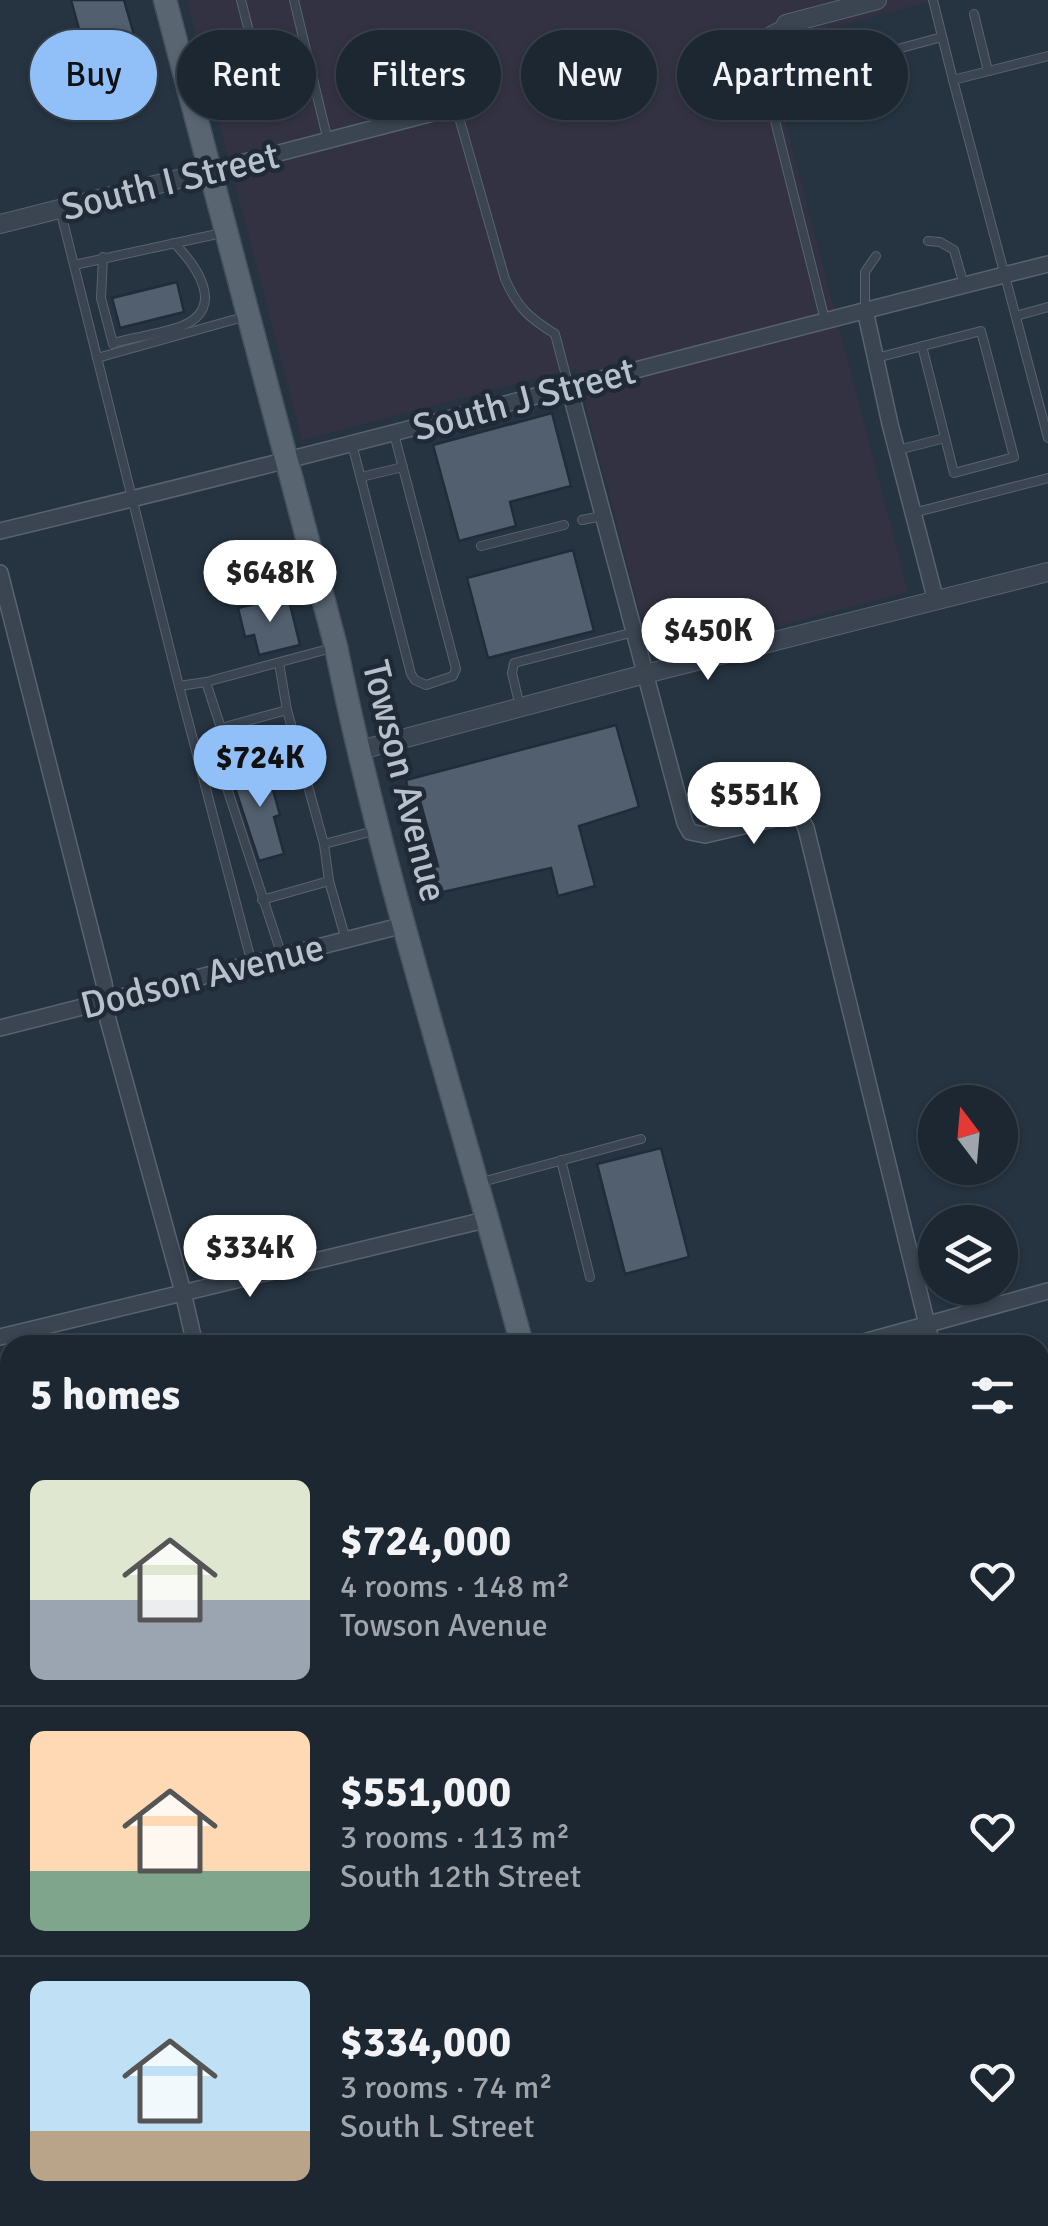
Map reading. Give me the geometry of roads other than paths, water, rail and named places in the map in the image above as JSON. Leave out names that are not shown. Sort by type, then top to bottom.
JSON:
[{"type":"main road","name":"Towson Avenue","points":[[165,0],[336,647],[379,830],[519,1335]]},
{"type":"street","points":[[792,22],[878,0]]},
{"type":"street","name":"South I Street","points":[[0,224],[407,120]]},
{"type":"street","name":"South J Street","points":[[0,532],[288,462],[1048,264]]},
{"type":"street","points":[[866,310],[936,601]]},
{"type":"street","points":[[569,387],[684,822],[690,832],[705,835],[789,816],[802,820],[806,828],[930,1335]]},
{"type":"street","points":[[358,750],[1048,572]]},
{"type":"street","points":[[0,574],[104,983],[108,1020],[193,1335]]},
{"type":"street","name":"Dodson Avenue","points":[[0,1028],[404,924]]},
{"type":"street","points":[[8,1335],[489,1220]]},
{"type":"street","points":[[892,1335],[1048,1291]]},
{"type":"lane","points":[[241,0],[249,30]]},
{"type":"lane","points":[[294,0],[301,30]]},
{"type":"lane","points":[[932,0],[1004,275],[1044,402],[1048,438]]},
{"type":"lane","points":[[974,14],[988,71]]},
{"type":"lane","points":[[796,30],[792,22],[774,28],[761,38],[758,53],[826,320]]},
{"type":"lane","points":[[908,46],[942,37]]},
{"type":"lane","points":[[953,80],[1048,56]]},
{"type":"lane","points":[[316,92],[328,141]]},
{"type":"lane","points":[[460,120],[505,278],[516,302],[536,322],[556,334],[569,387]]},
{"type":"lane","points":[[60,209],[252,964]]},
{"type":"lane","points":[[74,265],[226,232]]},
{"type":"lane","points":[[928,242],[940,242],[954,250],[964,285]]},
{"type":"lane","points":[[97,358],[114,348],[184,325],[199,314],[205,292],[200,274],[174,244]]},
{"type":"lane","points":[[866,310],[865,272],[876,256]]},
{"type":"lane","points":[[104,257],[100,298],[114,348]]},
{"type":"lane","points":[[1016,316],[1048,308]]},
{"type":"lane","points":[[114,348],[248,316]]},
{"type":"lane","points":[[876,358],[922,346],[981,331],[1014,457],[954,473],[922,346]]},
{"type":"lane","points":[[352,444],[412,674],[426,685],[454,676],[456,670],[394,434]]},
{"type":"lane","points":[[898,450],[945,438]]},
{"type":"lane","points":[[361,477],[402,466]]},
{"type":"lane","points":[[914,512],[1048,478]]},
{"type":"lane","points":[[582,520],[602,516]]},
{"type":"lane","points":[[481,546],[564,525]]},
{"type":"lane","points":[[520,708],[512,673],[514,664],[634,632]]},
{"type":"lane","points":[[179,686],[336,647]]},
{"type":"lane","points":[[279,663],[286,710],[346,940]]},
{"type":"lane","points":[[206,682],[221,728],[224,782],[282,956]]},
{"type":"lane","points":[[221,728],[286,710]]},
{"type":"lane","points":[[324,844],[379,830]]},
{"type":"lane","points":[[262,900],[329,882]]},
{"type":"lane","points":[[478,1183],[641,1140]]},
{"type":"lane","points":[[561,1160],[590,1277]]}]
